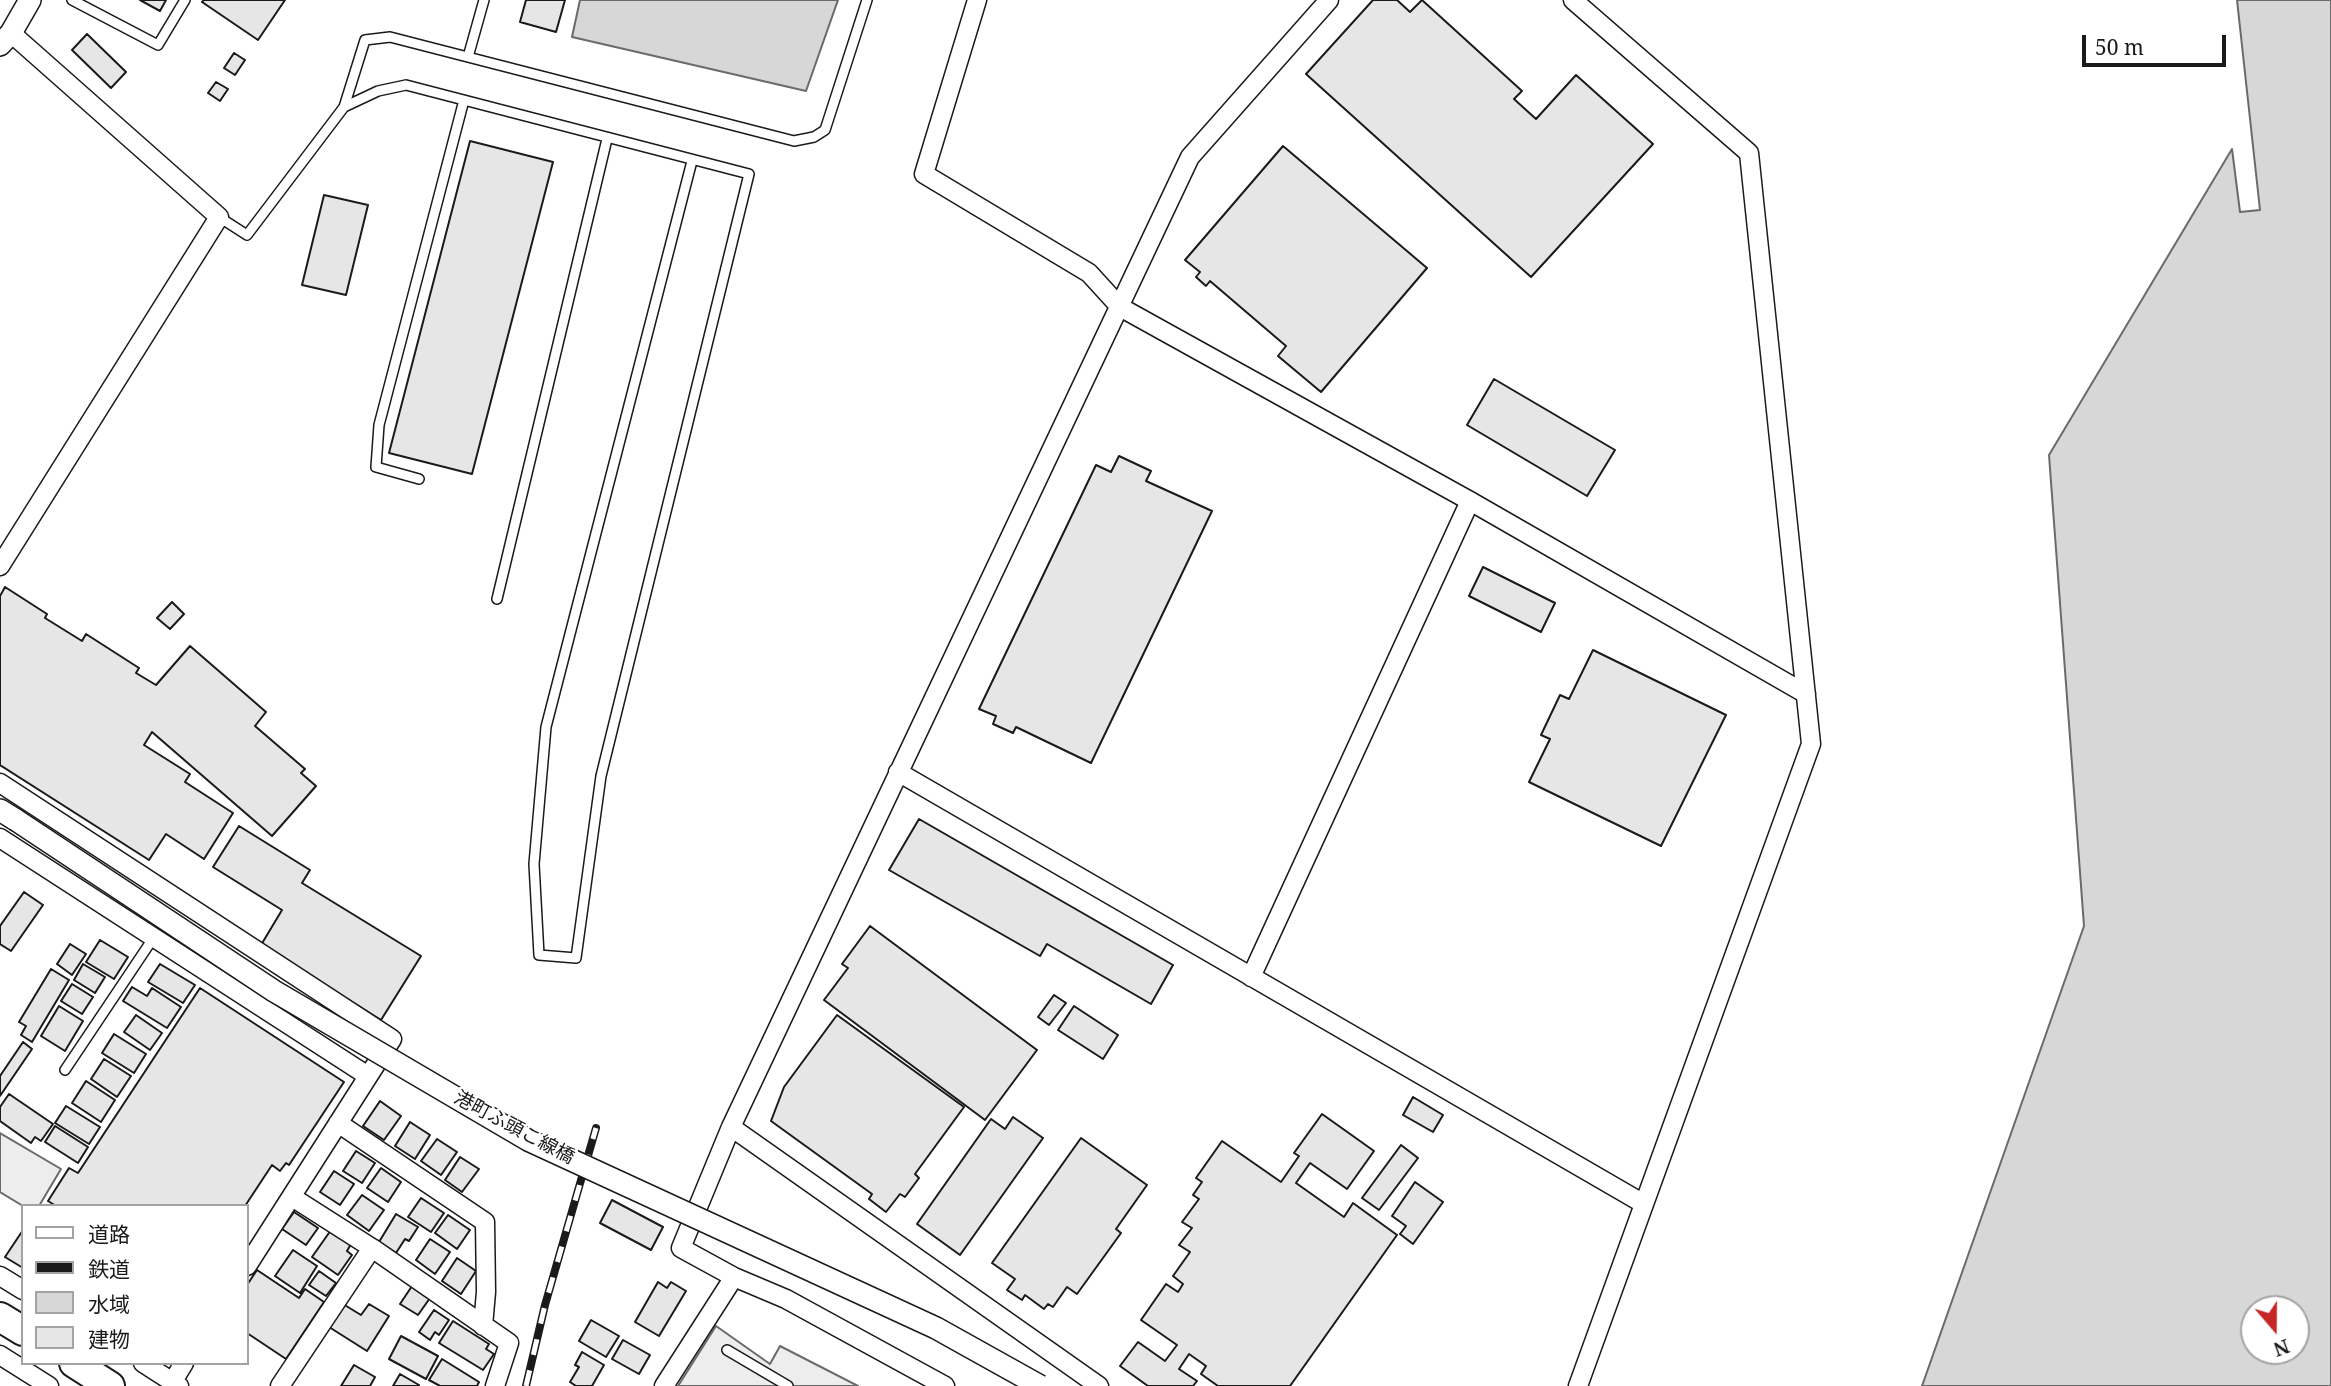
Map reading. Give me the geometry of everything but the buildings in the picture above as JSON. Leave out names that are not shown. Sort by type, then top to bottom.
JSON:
[{"type":"highway","points":[[0,1317],[21,1330]]},
{"type":"highway","points":[[77,1365],[110,1386]]},
{"type":"street","points":[[977,0],[925,174],[1089,273],[1120,307],[1470,501],[1806,694]]},
{"type":"street","points":[[945,1386],[786,1299],[734,1277],[681,1248],[731,1127],[1189,157],[1329,0]]},
{"type":"street","points":[[1573,0],[1749,153],[1811,744],[1578,1386]]},
{"type":"street","points":[[0,566],[219,217],[6,39],[28,1]]},
{"type":"street","points":[[1251,977],[1470,501]]},
{"type":"street","points":[[898,772],[1644,1204]]},
{"type":"street","points":[[0,783],[392,1039],[248,1264]]},
{"type":"street","name":"港町ふ頭こ線橋","points":[[8,815],[274,990],[528,1140],[936,1328],[1040,1386]]},
{"type":"street","points":[[0,838],[368,1076]]},
{"type":"street","points":[[338,1123],[485,1222],[486,1292],[483,1326]]},
{"type":"street","points":[[731,1127],[1099,1386]]},
{"type":"street","points":[[292,1197],[372,1248],[509,1343],[495,1386]]},
{"type":"street","points":[[280,1386],[372,1248]]},
{"type":"street","points":[[0,1276],[21,1289]]},
{"type":"street","points":[[664,1386],[734,1277]]},
{"type":"street","points":[[0,1355],[50,1386]]},
{"type":"street","points":[[146,1365],[176,1384],[183,1365]]},
{"type":"lane","points":[[72,0],[158,45],[185,0]]},
{"type":"lane","points":[[468,57],[484,0]]},
{"type":"lane","points":[[219,217],[247,235],[344,107],[365,40],[390,37],[794,141],[814,138],[825,130],[867,0]]},
{"type":"lane","points":[[344,107],[377,91],[406,85],[749,174],[601,776],[576,958],[539,955],[534,864],[546,727],[692,161]]},
{"type":"lane","points":[[419,479],[376,467],[379,425],[464,100]]},
{"type":"lane","points":[[497,599],[607,138]]},
{"type":"lane","points":[[65,1070],[153,937]]},
{"type":"lane","points":[[727,1350],[788,1386]]},
{"type":"shaded area","points":[[0,1133],[61,1169],[40,1204],[21,1205],[0,1192]]},
{"type":"shaded area","points":[[716,1326],[770,1364],[780,1346],[858,1386],[678,1386]]},
{"type":"water","points":[[580,0],[838,0],[806,91],[572,37]]},
{"type":"water","points":[[2237,0],[2331,0],[2331,1386],[1922,1386],[2084,926],[2049,455],[2232,149],[2240,212],[2260,210]]},
{"type":"railway","points":[[526,1386],[545,1305],[596,1128]]}]
